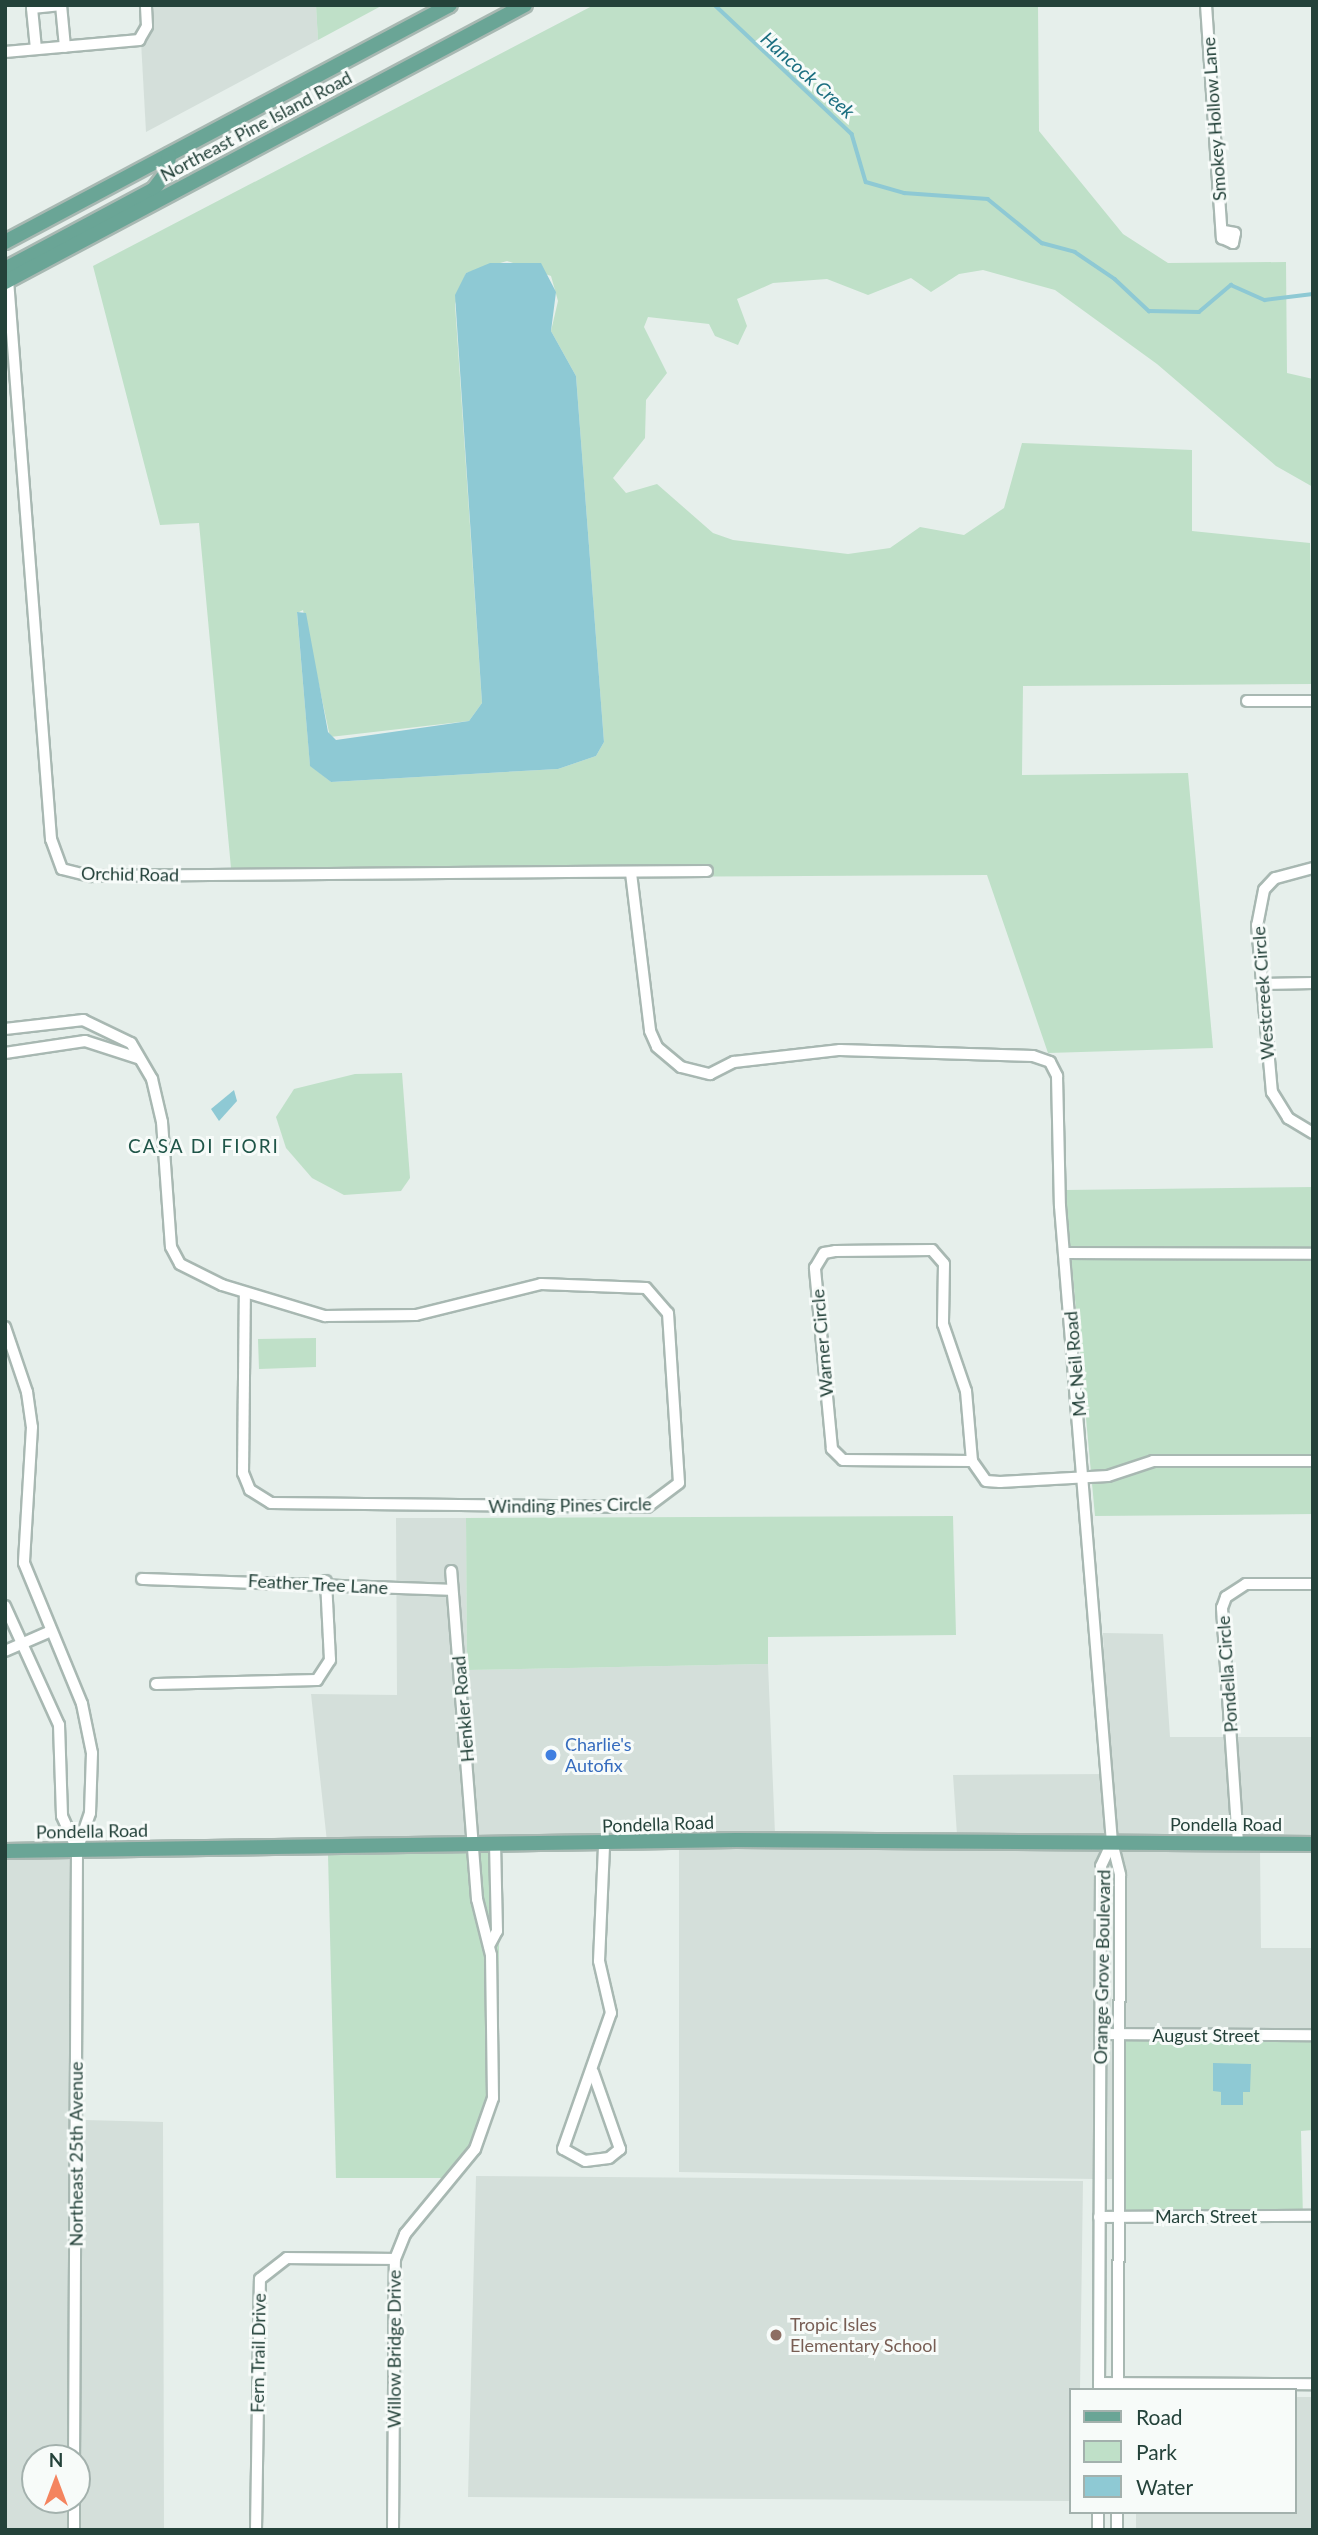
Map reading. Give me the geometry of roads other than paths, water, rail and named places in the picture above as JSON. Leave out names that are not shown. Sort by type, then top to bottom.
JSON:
[{"type":"main road","name":"Northeast Pine Island Road","points":[[5,242],[450,5]]},
{"type":"main road","name":"Northeast Pine Island Road","points":[[6,277],[525,5]]},
{"type":"main road","name":"Northeast Pine Island Road","points":[[6,277],[154,189],[167,172],[169,155]]},
{"type":"main road","name":"Pondella Road","points":[[5,1851],[1111,1842],[1313,1844]]},
{"type":"street","points":[[36,49],[32,8],[60,5],[65,47]]},
{"type":"street","points":[[5,52],[139,40],[147,26],[146,5]]},
{"type":"street","name":"Smokey Hollow Lane","points":[[1206,5],[1225,231]]},
{"type":"street","name":"Orchid Road","points":[[6,277],[51,839],[62,869],[91,876],[707,871]]},
{"type":"street","points":[[1247,701],[1313,701]]},
{"type":"street","name":"Westcreek Circle","points":[[1313,868],[1275,878],[1264,890],[1257,925],[1272,1092],[1287,1118],[1313,1133]]},
{"type":"street","name":"Mc Neil Road","points":[[631,873],[650,1031],[667,1059],[710,1074],[767,1056],[1033,1056],[1049,1062],[1057,1076],[1065,1253],[1085,1478],[1111,1842]]},
{"type":"street","points":[[1263,984],[1313,982]]},
{"type":"street","name":"Winding Pines Circle","points":[[5,1029],[58,1020],[94,1022],[131,1043],[148,1069],[165,1140],[174,1255],[189,1270],[245,1294],[308,1315],[402,1316],[541,1284],[646,1288],[668,1312],[679,1483],[648,1507],[271,1503],[250,1490],[243,1473],[245,1294]]},
{"type":"street","points":[[5,1053],[97,1042],[120,1047],[148,1069]]},
{"type":"street","name":"Warner Circle","points":[[932,1250],[944,1264],[943,1324],[966,1391],[972,1461],[843,1460],[832,1449],[815,1268],[824,1253],[932,1250]]},
{"type":"street","points":[[1065,1253],[1313,1254]]},
{"type":"street","points":[[5,1327],[32,1427],[24,1563],[49,1632],[82,1704],[91,1740],[90,1813],[76,1850]]},
{"type":"street","points":[[972,1461],[986,1481],[1085,1478],[1153,1461],[1313,1461]]},
{"type":"street","name":"Henkler Road","points":[[452,1571],[476,1846]]},
{"type":"street","name":"Feather Tree Lane","points":[[142,1579],[326,1581],[452,1590]]},
{"type":"street","points":[[156,1684],[306,1685],[325,1671],[331,1647],[326,1581]]},
{"type":"street","name":"Pondella Circle","points":[[1238,1843],[1222,1608],[1226,1597],[1247,1584],[1313,1584]]},
{"type":"street","points":[[5,1606],[58,1725],[62,1815],[76,1850]]},
{"type":"street","points":[[5,1651],[49,1632]]},
{"type":"street","name":"Orange Grove Boulevard","points":[[1099,2386],[1101,1866],[1111,1842]]},
{"type":"street","name":"Orange Grove Boulevard","points":[[1111,1842],[1120,1875],[1118,2387]]},
{"type":"street","points":[[593,2071],[620,2149],[610,2158],[586,2161],[563,2149],[593,2071],[611,2013],[599,1961],[604,1845]]},
{"type":"street","name":"Willow Bridge Drive","points":[[393,2530],[395,2259],[405,2234],[487,2124],[492,2098],[489,1946],[480,1922],[476,1846]]},
{"type":"street","name":"Willow Bridge Drive","points":[[489,1946],[497,1931],[495,1846]]},
{"type":"street","name":"Northeast 25th Avenue","points":[[74,2444],[76,1850]]},
{"type":"street","points":[[1101,1959],[1119,1959]]},
{"type":"street","name":"August Street","points":[[1100,2034],[1313,2035]]},
{"type":"street","name":"March Street","points":[[1099,2217],[1313,2216]]},
{"type":"street","name":"Fern Trail Drive","points":[[256,2530],[260,2279],[287,2258],[395,2259]]},
{"type":"street","points":[[1099,2386],[1313,2384]]},
{"type":"water","points":[[490,263],[541,263],[556,292],[551,331],[576,376],[604,742],[596,756],[558,769],[331,782],[310,766],[297,612],[306,613],[328,732],[336,740],[469,721],[482,703],[455,295],[466,273]]},
{"type":"water","points":[[234,1090],[237,1101],[219,1121],[211,1109]]},
{"type":"water","points":[[1213,2063],[1251,2064],[1250,2092],[1243,2092],[1243,2105],[1221,2105],[1221,2092],[1213,2091]]},
{"type":"waterway","name":"Hancock Creek","points":[[715,5],[852,134],[866,182],[904,193],[988,199],[1042,243],[1075,252],[1115,279],[1149,311],[1199,312],[1231,285],[1265,300],[1313,294]]},
{"type":"place","name":"Charlie's Autofix","points":[[551,1755]]},
{"type":"place","name":"Tropic Isles Elementary School","points":[[776,2335]]},
{"type":"district","name":"CASA DI FIORI","points":[[204,1146]]}]
